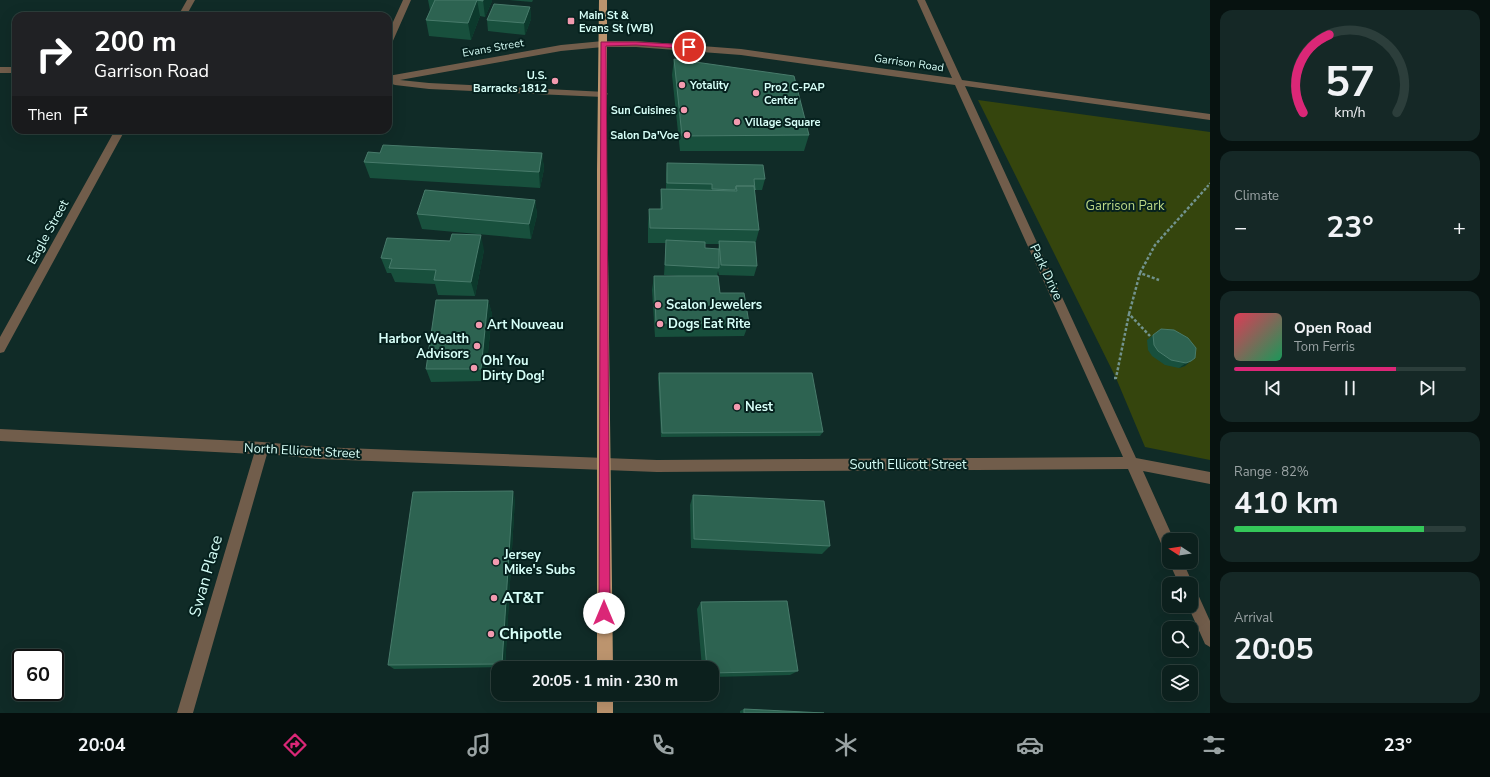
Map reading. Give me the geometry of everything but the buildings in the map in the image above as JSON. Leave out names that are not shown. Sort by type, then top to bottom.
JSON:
[{"type":"main road","points":[[603,0],[605,661]]},
{"type":"main road","points":[[605,701],[605,713]]},
{"type":"street","points":[[184,12],[191,0]]},
{"type":"street","points":[[392,35],[408,0]]},
{"type":"street","name":"Park Drive","points":[[921,0],[1164,533]]},
{"type":"street","name":"Evans Street","points":[[392,79],[561,48],[603,44]]},
{"type":"street","name":"Garrison Road","points":[[603,44],[636,44],[731,51],[1210,117]]},
{"type":"street","points":[[0,70],[12,70]]},
{"type":"street","points":[[392,81],[429,86],[603,94]]},
{"type":"street","name":"Eagle Street","points":[[0,348],[118,134]]},
{"type":"street","name":"North Ellicott Street","points":[[0,435],[262,448],[318,453],[604,464]]},
{"type":"street","name":"Swan Place","points":[[186,713],[262,448]]},
{"type":"street","name":"South Ellicott Street","points":[[604,464],[669,466],[1133,463],[1210,478]]},
{"type":"street","points":[[1198,611],[1210,639]]},
{"type":"path","points":[[1095,380],[1116,378],[1129,314],[1140,272],[1154,245],[1210,183]]},
{"type":"path","points":[[1140,272],[1159,280]]},
{"type":"path","points":[[1129,314],[1150,336]]},
{"type":"green space","name":"Garrison Park","points":[[978,100],[1210,132],[1210,460],[1145,447],[1116,378]]},
{"type":"place","name":"Main St & Evans St (WB)","points":[[571,21]]},
{"type":"place","name":"U.S. Barracks 1812","points":[[555,81]]},
{"type":"place","name":"Yotality","points":[[682,85]]},
{"type":"place","name":"Pro2 C-PAP Center","points":[[756,93]]},
{"type":"place","name":"Sun Cuisines","points":[[684,110]]},
{"type":"place","name":"Village Square","points":[[737,122]]},
{"type":"place","name":"Salon Da'Voe","points":[[687,135]]},
{"type":"place","name":"Scalon Jewelers","points":[[658,305]]},
{"type":"place","name":"Dogs Eat Rite","points":[[660,324]]},
{"type":"place","name":"Art Nouveau","points":[[479,325]]},
{"type":"place","name":"Harbor Wealth Advisors","points":[[477,346]]},
{"type":"place","name":"Oh! You Dirty Dog!","points":[[474,368]]},
{"type":"place","name":"Nest","points":[[737,407]]},
{"type":"place","name":"Jersey Mike's Subs","points":[[496,562]]},
{"type":"place","name":"AT&T","points":[[494,598]]},
{"type":"place","name":"Chipotle","points":[[491,634]]},
{"type":"route","points":[[604,613],[602,170],[603,44],[689,47]]}]
